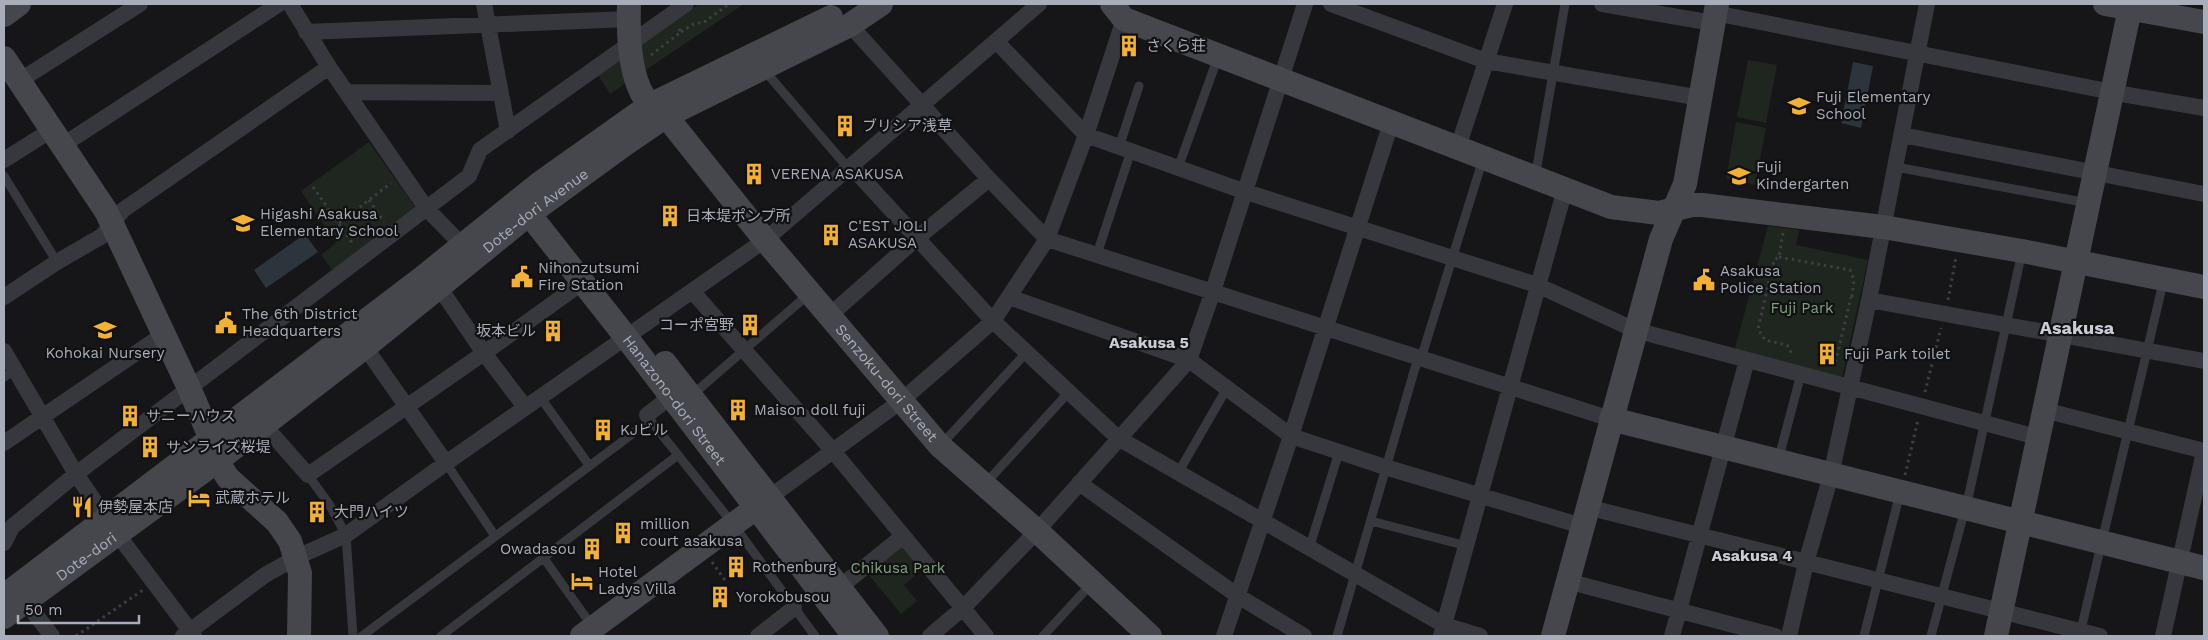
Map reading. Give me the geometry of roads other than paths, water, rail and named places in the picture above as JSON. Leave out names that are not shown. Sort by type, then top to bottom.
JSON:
[{"type":"street","points":[[4,15],[19,4]]},
{"type":"street","points":[[19,80],[140,4]]},
{"type":"street","points":[[4,160],[58,136],[280,4]]},
{"type":"street","points":[[290,4],[329,67],[426,208],[462,245]]},
{"type":"street","points":[[484,4],[508,132]]},
{"type":"street","points":[[4,543],[12,527],[76,474],[469,176],[480,150],[508,132],[629,43],[686,4]]},
{"type":"street","name":"Dote-dori Avenue","points":[[218,461],[365,347],[658,110],[763,69],[852,15],[881,4]]},
{"type":"street","points":[[4,351],[9,374],[43,417],[76,474],[189,634],[265,575],[346,535],[525,407],[765,240],[1039,4]]},
{"type":"street","points":[[930,636],[963,608],[1037,531],[1189,360],[1305,4]]},
{"type":"street","points":[[1331,4],[1486,61],[1701,98]]},
{"type":"street","points":[[1454,148],[1461,138],[1505,4]]},
{"type":"street","points":[[1602,4],[1715,13],[2112,92],[2204,108]]},
{"type":"street","points":[[1789,636],[1806,563],[1831,475],[1870,300],[1927,4]]},
{"type":"street","points":[[2106,4],[2130,6],[2204,22]]},
{"type":"street","points":[[1996,636],[2130,6]]},
{"type":"street","points":[[306,32],[488,25],[629,11]]},
{"type":"street","name":"Senzoku-dori Street","points":[[629,11],[629,43],[638,85],[765,240],[940,446],[1037,531],[1143,634]]},
{"type":"street","points":[[588,632],[901,401],[993,321],[1048,239],[1086,135],[1118,11],[1218,56],[1611,207],[1659,213],[1692,205],[1702,205],[1883,227],[2204,287]]},
{"type":"street","name":"Dote-dori Avenue","points":[[112,526],[211,439],[540,183],[658,110],[839,13],[852,15]]},
{"type":"street","points":[[1553,636],[1661,239],[1685,184],[1715,13]]},
{"type":"street","points":[[852,15],[923,104],[989,179],[1048,239],[1611,419],[2204,568]]},
{"type":"street","points":[[996,41],[1086,135],[1243,191],[1537,285],[1635,330],[1747,360],[1800,367],[1850,388],[2037,437]]},
{"type":"street","points":[[4,58],[92,188],[111,222],[189,388],[211,439],[218,461],[228,478],[277,522],[290,541],[297,558],[300,573],[300,636]]},
{"type":"street","points":[[4,297],[57,262],[102,236],[111,222],[123,210],[329,67]]},
{"type":"street","points":[[347,92],[500,92]]},
{"type":"street","points":[[1224,636],[1291,436],[1391,123]]},
{"type":"street","points":[[1902,135],[2204,194]]},
{"type":"street","points":[[851,166],[993,321],[1118,438],[1356,575],[1443,630],[1480,636]]},
{"type":"street","points":[[829,316],[917,238],[989,179]]},
{"type":"street","points":[[1443,630],[1564,189]]},
{"type":"street","points":[[529,214],[626,337]]},
{"type":"street","points":[[264,425],[308,475],[484,353],[582,282]]},
{"type":"street","points":[[439,287],[484,353],[525,407]]},
{"type":"street","points":[[692,291],[833,451],[986,636]]},
{"type":"street","points":[[1009,297],[1189,360],[1291,436],[1386,467],[1481,496],[1585,517],[1699,536],[2001,611],[2080,634],[2100,636]]},
{"type":"street","points":[[1870,300],[2148,349],[2204,361]]},
{"type":"street","points":[[4,443],[164,334]]},
{"type":"street","name":"Hanazono-dori Street","points":[[626,337],[646,338],[680,396],[763,503],[854,636]]},
{"type":"street","points":[[365,347],[446,463]]},
{"type":"street","points":[[1672,636],[1747,360]]},
{"type":"street","points":[[649,417],[680,396]]},
{"type":"street","points":[[2044,410],[2204,451],[2163,636]]},
{"type":"street","name":"Dote-dori","points":[[112,526],[218,461]]},
{"type":"street","points":[[1079,483],[1238,596],[1304,636]]},
{"type":"street","name":"Hanazono-dori Street","points":[[763,503],[840,587],[877,636]]},
{"type":"street","points":[[4,617],[10,595],[112,526]]},
{"type":"street","points":[[840,587],[903,536]]},
{"type":"street","points":[[1568,581],[1775,636]]},
{"type":"street","points":[[10,595],[52,636]]},
{"type":"street","points":[[758,636],[794,608]]},
{"type":"lane","points":[[1535,178],[1564,4]]},
{"type":"lane","points":[[1178,168],[1218,56]]},
{"type":"lane","points":[[763,69],[843,162],[851,166]]},
{"type":"lane","points":[[1097,254],[1125,149],[1139,86]]},
{"type":"lane","points":[[1337,636],[1415,368],[1421,358],[1484,159]]},
{"type":"lane","points":[[1896,167],[2089,203]]},
{"type":"lane","points":[[4,176],[57,262]]},
{"type":"lane","points":[[1930,636],[1966,509],[2022,252]]},
{"type":"lane","points":[[2080,634],[2164,279]]},
{"type":"lane","points":[[680,396],[744,350],[810,293]]},
{"type":"lane","points":[[940,446],[1027,352]]},
{"type":"lane","points":[[1778,461],[1800,367]]},
{"type":"lane","points":[[1178,473],[1227,388]]},
{"type":"lane","points":[[984,485],[1069,392]]},
{"type":"lane","points":[[540,397],[589,465]]},
{"type":"lane","points":[[362,636],[589,465],[649,417],[733,524],[815,636]]},
{"type":"lane","points":[[1309,549],[1339,452]]},
{"type":"lane","points":[[440,636],[678,454]]},
{"type":"lane","points":[[446,463],[495,536]]},
{"type":"lane","points":[[308,475],[329,504],[346,535],[353,636]]},
{"type":"lane","points":[[1864,636],[1900,492]]},
{"type":"lane","points":[[1371,521],[1466,546]]},
{"type":"lane","points":[[542,557],[588,632]]},
{"type":"lane","points":[[1043,636],[1092,583]]},
{"type":"place","name":"さくら荘","points":[[1129,46]]},
{"type":"place","name":"Fuji Elementary School","points":[[1799,106]]},
{"type":"place","name":"ブリシア浅草","points":[[845,126]]},
{"type":"place","name":"VERENA ASAKUSA","points":[[754,174]]},
{"type":"place","name":"Fuji Kindergarten","points":[[1739,176]]},
{"type":"place","name":"日本堤ポンプ所","points":[[670,216]]},
{"type":"place","name":"Higashi Asakusa Elementary School","points":[[243,223]]},
{"type":"place","name":"C'EST JOLI ASAKUSA","points":[[831,235]]},
{"type":"place","name":"Nihonzutsumi Fire Station","points":[[522,277]]},
{"type":"place","name":"Asakusa Police Station","points":[[1704,280]]},
{"type":"place","name":"The 6th District Headquarters","points":[[226,323]]},
{"type":"place","name":"コーポ宮野","points":[[750,325]]},
{"type":"place","name":"Kohokai Nursery","points":[[105,330]]},
{"type":"place","name":"坂本ビル","points":[[553,331]]},
{"type":"place","name":"Fuji Park toilet","points":[[1827,354]]},
{"type":"place","name":"Maison doll fuji","points":[[738,410]]},
{"type":"place","name":"サニーハウス","points":[[130,416]]},
{"type":"place","name":"KJビル","points":[[603,430]]},
{"type":"place","name":"サンライズ桜堤","points":[[150,447]]},
{"type":"place","name":"武蔵ホテル","points":[[199,498]]},
{"type":"place","name":"伊勢屋本店","points":[[82,507]]},
{"type":"place","name":"大門ハイツ","points":[[317,512]]},
{"type":"place","name":"million court asakusa","points":[[623,533]]},
{"type":"place","name":"Owadasou","points":[[592,549]]},
{"type":"place","name":"Rothenburg","points":[[736,567]]},
{"type":"place","name":"Hotel Ladys Villa","points":[[582,581]]},
{"type":"place","name":"Yorokobusou","points":[[720,597]]},
{"type":"district","name":"Asakusa","points":[[2077,328]]},
{"type":"district","name":"Asakusa 5","points":[[1149,342]]},
{"type":"district","name":"Asakusa 4","points":[[1752,555]]},
{"type":"park label","name":"Fuji Park","points":[[1802,308]]},
{"type":"park label","name":"Chikusa Park","points":[[898,568]]}]
